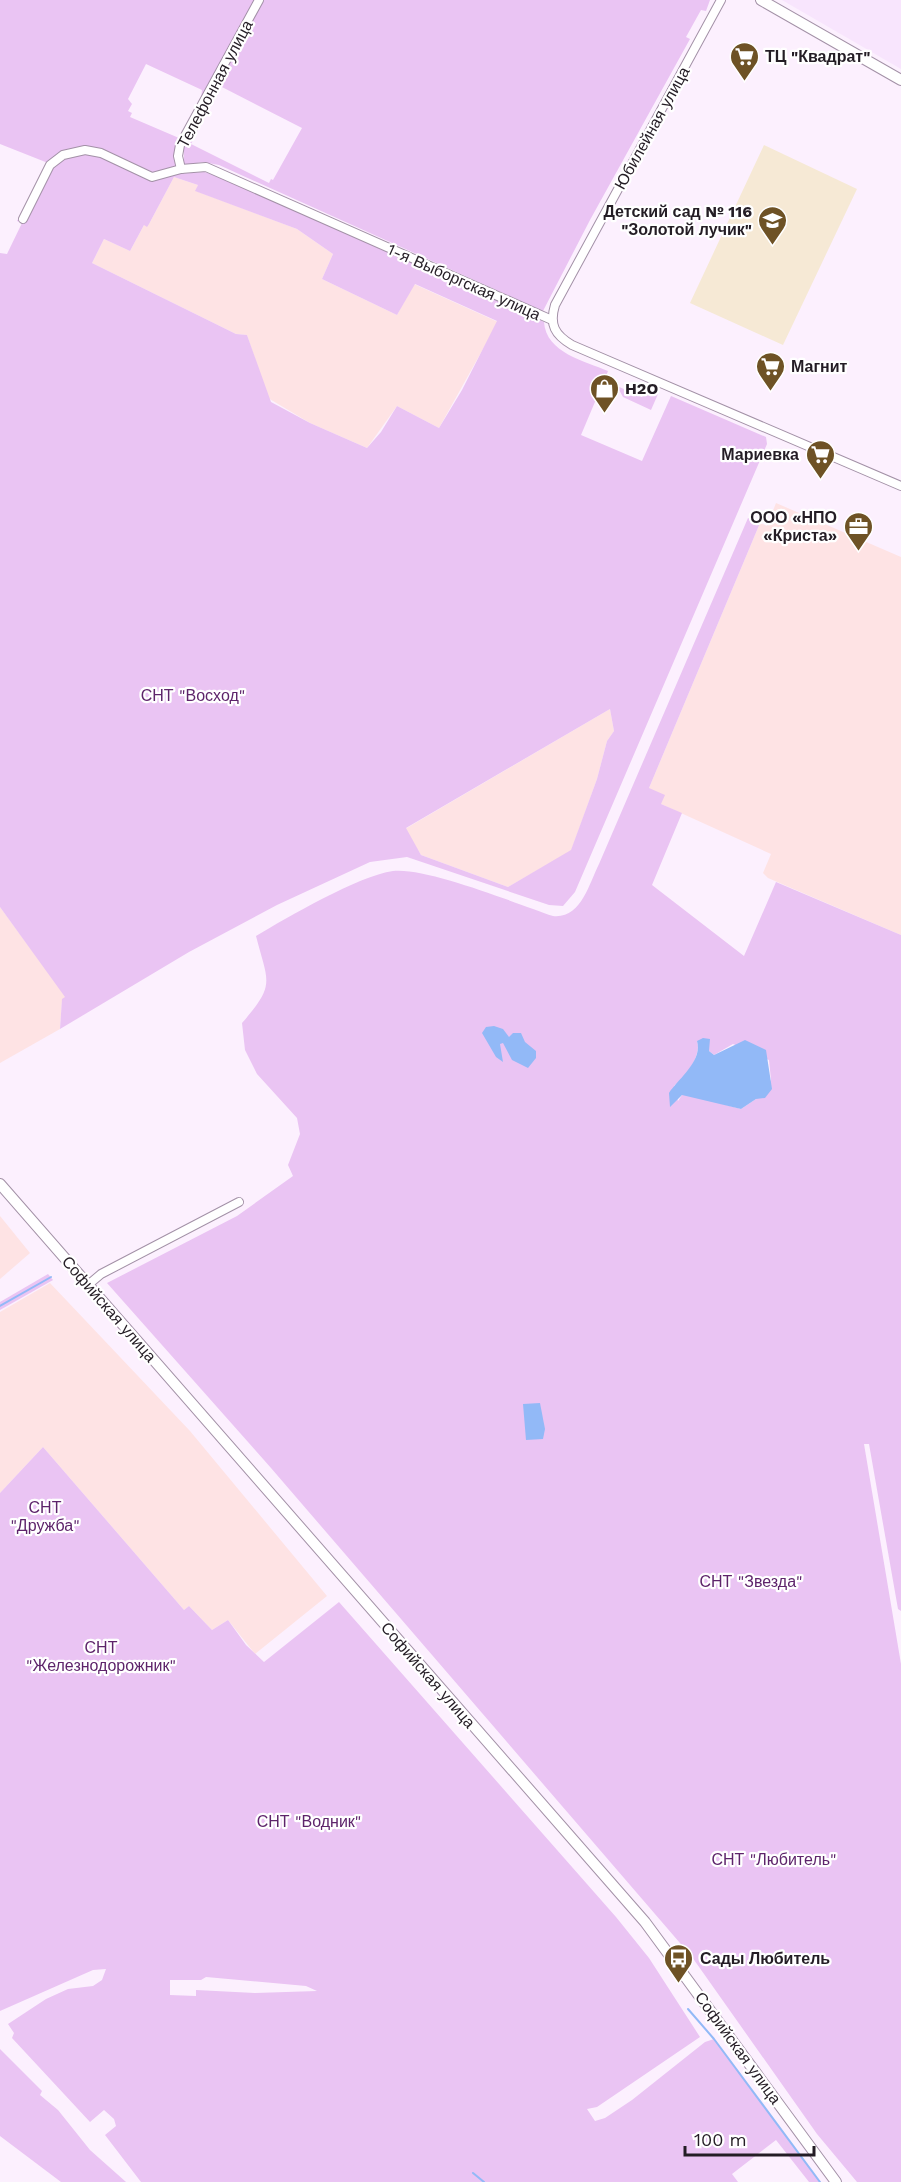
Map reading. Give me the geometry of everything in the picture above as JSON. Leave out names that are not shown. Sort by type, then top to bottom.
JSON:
[{"type":"main road","points":[[762,0],[901,80]]},
{"type":"main road","name":"Софийская улица","points":[[0,1184],[645,1922],[836,2182]]},
{"type":"street","name":"Телефонная улица","points":[[181,170],[178,156],[180,146],[259,0]]},
{"type":"street","name":"Юбилейная улица","points":[[552,320],[555,305],[721,0]]},
{"type":"street","name":"1-я Выборгская улица","points":[[23,219],[50,165],[63,155],[85,150],[101,153],[152,177],[200,167],[219,172],[552,320],[559,337],[572,345],[901,486]]},
{"type":"street","points":[[88,1285],[101,1274],[239,1202]]},
{"type":"shaded area","points":[[782,0],[901,0],[901,69]]},
{"type":"shaded area","name":"Детский сад № 116 \"Золотой лучик\"","points":[[764,145],[857,189],[783,345],[690,303]]},
{"type":"shaded area","points":[[174,177],[198,185],[196,191],[297,229],[333,254],[322,279],[397,315],[414,284],[498,322],[439,428],[397,406],[367,448],[310,423],[268,398],[247,335],[236,334],[92,263],[104,239],[130,251],[144,225],[149,224]]},
{"type":"shaded area","points":[[776,503],[901,557],[901,935],[768,878],[763,873],[771,854],[661,804],[649,788],[760,523],[767,526]]},
{"type":"shaded area","points":[[610,709],[614,731],[607,741],[597,779],[571,851],[508,887],[421,855],[405,829]]},
{"type":"shaded area","points":[[0,907],[66,997],[62,1000],[60,1029],[0,1063]]},
{"type":"shaded area","points":[[0,1216],[30,1253],[0,1279]]},
{"type":"shaded area","points":[[50,1283],[190,1431],[327,1596],[255,1654],[228,1620],[212,1630],[189,1606],[184,1610],[43,1447],[0,1493],[0,1312]]},
{"type":"green space","name":"СНТ \"Восход\"","points":[[0,0],[257,0],[210,83],[176,163],[178,174],[204,172],[217,176],[544,322],[546,333],[559,348],[578,359],[608,371],[581,435],[642,461],[671,396],[766,437],[767,444],[575,892],[563,906],[549,905],[407,857],[370,862],[277,905],[189,952],[60,1029],[62,999],[65,997],[0,907],[0,253],[7,254],[22,223],[17,221],[48,163],[0,144]],"holes":[[[146,64],[202,90],[201,98],[179,138],[130,117],[132,113],[128,111],[132,104],[128,99]],[[174,177],[198,185],[195,191],[297,229],[333,254],[322,279],[397,315],[415,284],[497,321],[462,390],[439,428],[397,406],[381,432],[367,448],[310,423],[271,402],[247,335],[236,334],[92,263],[104,239],[130,251],[144,225],[147,227]],[[610,709],[614,731],[607,741],[597,779],[571,850],[508,887],[421,855],[406,828]]]},
{"type":"green space","points":[[262,0],[710,0],[706,11],[701,10],[686,37],[690,39],[590,220],[543,311],[219,165],[203,162],[184,165],[184,147]],"holes":[[[220,86],[302,128],[273,180],[271,179],[269,183],[191,144]]]},
{"type":"green space","points":[[617,386],[642,397],[646,389],[658,394],[651,410],[623,397]]},
{"type":"green space","points":[[748,518],[760,523],[649,788],[665,795],[661,804],[682,813],[652,885],[744,956],[776,882],[901,935],[901,1611],[898,1609],[869,1444],[864,1444],[901,1664],[901,2182],[857,2182],[817,2134],[692,1957],[271,1468],[107,1283],[237,1216],[293,1176],[288,1165],[300,1134],[297,1118],[257,1074],[245,1050],[242,1023],[260,1000],[265,991],[266,982],[264,964],[256,936],[304,908],[343,889],[378,874],[393,871],[408,871],[449,880],[553,916],[571,912],[583,899]],"holes":[[[697,1041],[708,1047],[714,1055],[733,1044],[769,1060],[771,1080],[756,1099],[741,1109],[689,1095],[682,1095],[678,1101],[674,1086],[683,1078],[695,1060]]]},
{"type":"green space","points":[[48,1274],[53,1280],[0,1310],[0,1302]]},
{"type":"green space","points":[[43,1447],[184,1610],[189,1606],[212,1630],[228,1620],[246,1645],[264,1662],[339,1602],[616,1917],[649,1958],[700,2037],[597,2107],[587,2109],[595,2121],[605,2118],[632,2100],[705,2042],[714,2039],[820,2182],[809,2182],[776,2140],[732,2174],[738,2182],[141,2182],[105,2135],[116,2126],[114,2119],[104,2110],[90,2122],[12,2038],[14,2033],[8,2024],[46,1999],[68,1989],[93,1986],[102,1980],[106,1969],[93,1970],[0,2011],[0,1493]],"holes":[[[206,1977],[306,1986],[317,1991],[255,1993],[196,1990],[196,1996],[170,1995],[170,1980],[201,1980]]]},
{"type":"green space","points":[[0,2049],[42,2091],[40,2095],[58,2110],[90,2150],[126,2182],[61,2182],[0,2136]]},
{"type":"water","points":[[494,1026],[503,1029],[509,1037],[513,1033],[521,1033],[525,1042],[536,1051],[536,1058],[528,1068],[512,1060],[503,1043],[500,1044],[503,1062],[496,1057],[482,1033],[486,1027]]},
{"type":"water","points":[[703,1038],[710,1039],[709,1051],[714,1055],[745,1040],[766,1050],[772,1089],[765,1098],[756,1099],[741,1109],[682,1095],[670,1107],[669,1093],[693,1063],[698,1048],[697,1041]]},
{"type":"water","points":[[540,1403],[545,1429],[543,1439],[526,1440],[523,1404]]},
{"type":"waterway","points":[[0,1306],[51,1277]]},
{"type":"waterway","points":[[688,2009],[714,2039],[820,2182]]},
{"type":"waterway","points":[[473,2173],[484,2182]]},
{"type":"place","name":"ТЦ \"Квадрат\"","points":[[744,82]]},
{"type":"place","name":"Детский сад № 116 \"Золотой лучик\"","points":[[773,246]]},
{"type":"place","name":"Магнит","points":[[770,392]]},
{"type":"place","name":"H2O","points":[[604,414]]},
{"type":"place","name":"Мариевка","points":[[820,480]]},
{"type":"place","name":"ООО «НПО «Криста»","points":[[858,552]]},
{"type":"place","name":"Сады Любитель","points":[[679,1984]]},
{"type":"park label","name":"СНТ \"Дружба\"","points":[[45,1516]]},
{"type":"park label","name":"СНТ \"Звезда\"","points":[[751,1581]]},
{"type":"park label","name":"СНТ \"Железнодорожник\"","points":[[101,1656]]},
{"type":"park label","name":"СНТ \"Водник\"","points":[[309,1821]]},
{"type":"park label","name":"СНТ \"Любитель\"","points":[[774,1859]]}]
